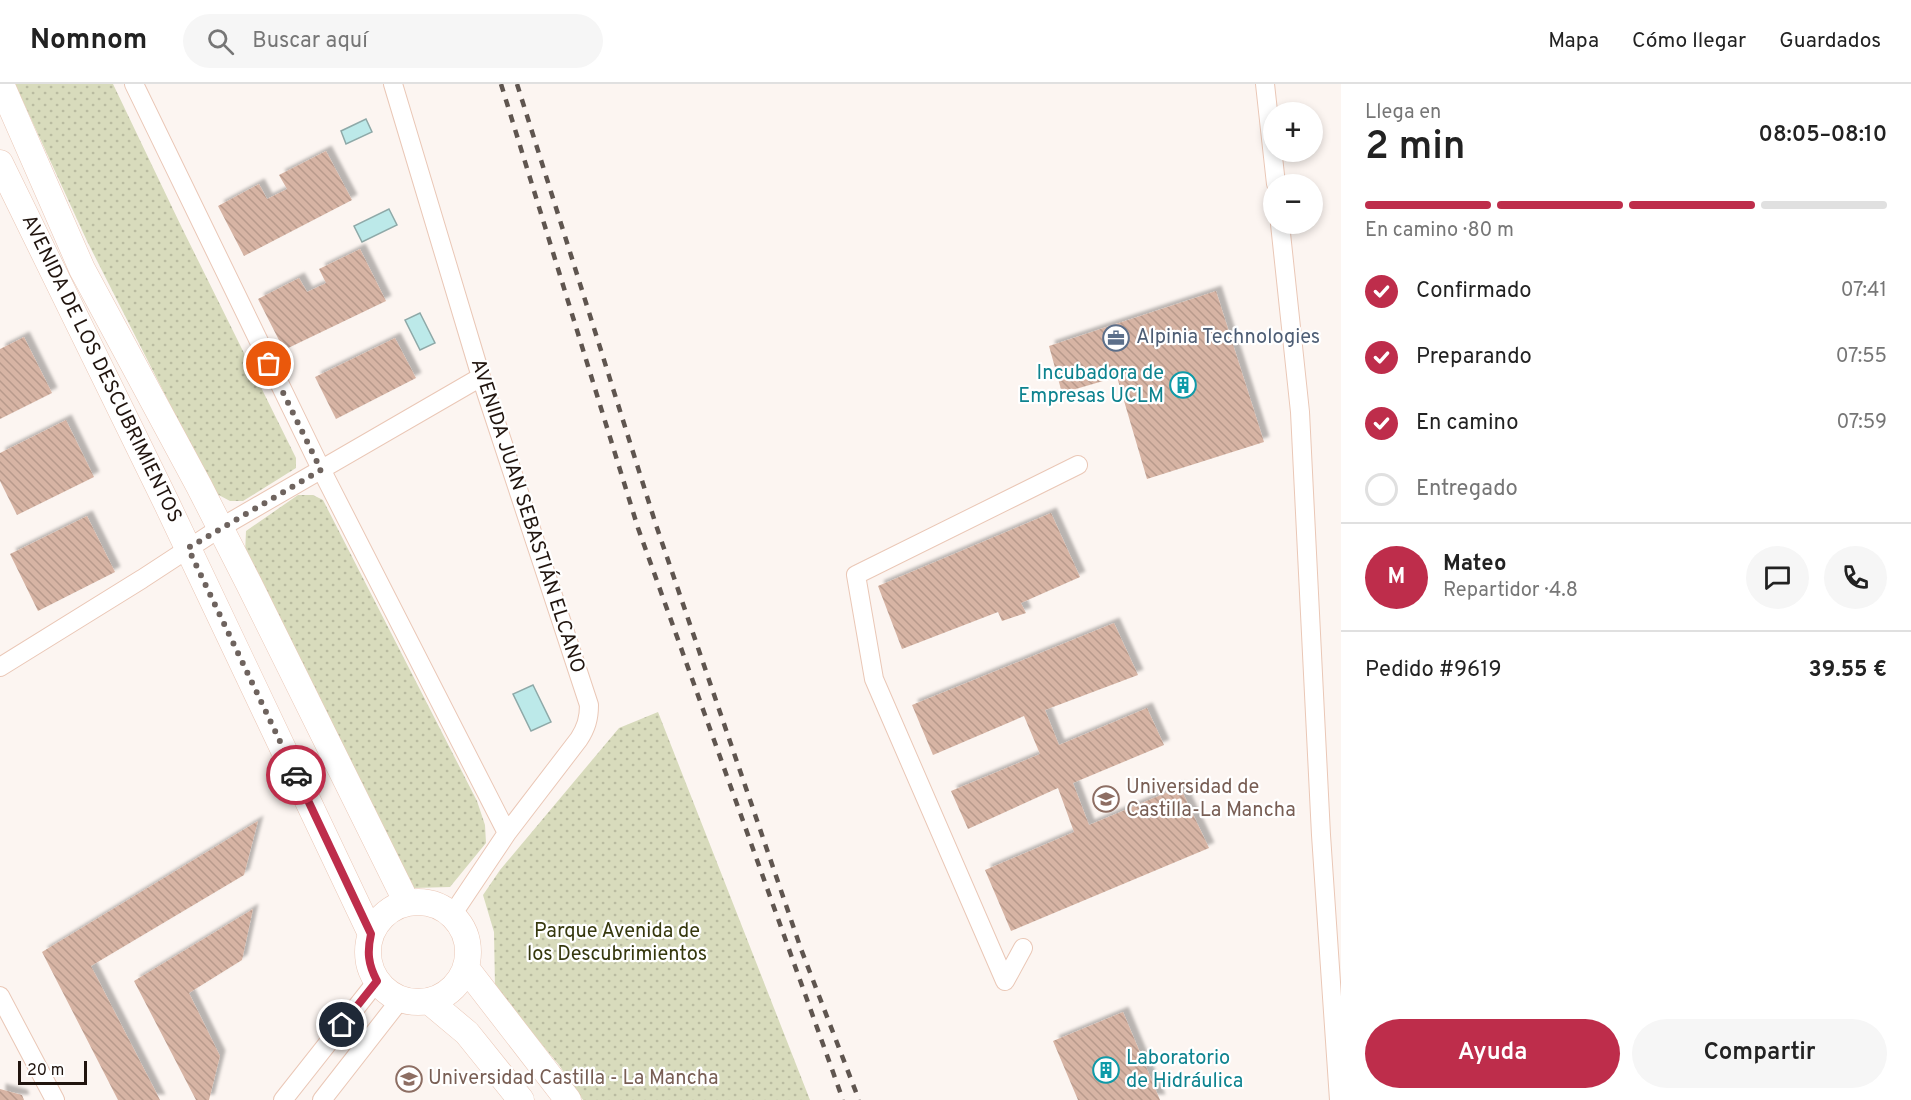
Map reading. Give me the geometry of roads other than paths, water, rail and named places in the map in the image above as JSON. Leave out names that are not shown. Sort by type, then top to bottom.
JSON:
[{"type":"street","name":"AVENIDA DE LOS DESCUBRIMIENTOS","points":[[1,84],[82,269],[220,528],[407,903]]},
{"type":"street","points":[[134,84],[321,470],[507,833]]},
{"type":"street","name":"AVENIDA JUAN SEBASTIÁN ELCANO","points":[[393,84],[481,377],[589,705],[589,717],[579,739],[507,833],[452,915]]},
{"type":"street","points":[[1265,84],[1275,174]]},
{"type":"street","name":"AVENIDA DE LOS DESCUBRIMIENTOS","points":[[0,163],[188,548],[371,934]]},
{"type":"street","points":[[1281,234],[1300,412],[1321,835],[1339,1100]]},
{"type":"street","points":[[0,667],[220,528],[481,377]]},
{"type":"street","points":[[1023,948],[1005,981],[874,679],[856,575],[1078,465]]},
{"type":"street","points":[[423,902],[439,906],[452,915],[462,926],[469,954],[466,968],[458,983],[446,995],[430,1002],[415,1003],[400,1000],[387,992],[377,981],[369,966],[368,950],[371,934],[379,920],[392,909],[407,903],[423,902]]},
{"type":"street","points":[[466,968],[568,1100]]},
{"type":"street","points":[[283,1100],[377,981]]},
{"type":"street","points":[[1,999],[55,1100]]},
{"type":"street","points":[[322,1100],[400,1000]]},
{"type":"street","points":[[430,1002],[467,1033],[521,1100]]},
{"type":"water","points":[[366,119],[372,132],[346,144],[341,131]]},
{"type":"water","points":[[389,209],[397,225],[362,242],[354,226]]},
{"type":"water","points":[[420,313],[435,343],[420,350],[405,320]]},
{"type":"water","points":[[533,685],[551,722],[531,731],[513,694]]},
{"type":"railway","points":[[501,84],[638,528],[843,1100]]},
{"type":"railway","points":[[517,84],[656,525],[801,949],[859,1100]]},
{"type":"place","name":"Alpinia Technologies","points":[[1116,338]]},
{"type":"place","name":"Incubadora de Empresas UCLM","points":[[1183,385]]},
{"type":"place","name":"Universidad de Castilla-La Mancha","points":[[1106,799]]},
{"type":"place","name":"Laboratorio de Hidráulica","points":[[1106,1070]]},
{"type":"place","name":"Universidad Castilla - La Mancha","points":[[409,1079]]},
{"type":"park label","name":"Parque Avenida de los Descubrimientos","points":[[617,944]]}]
